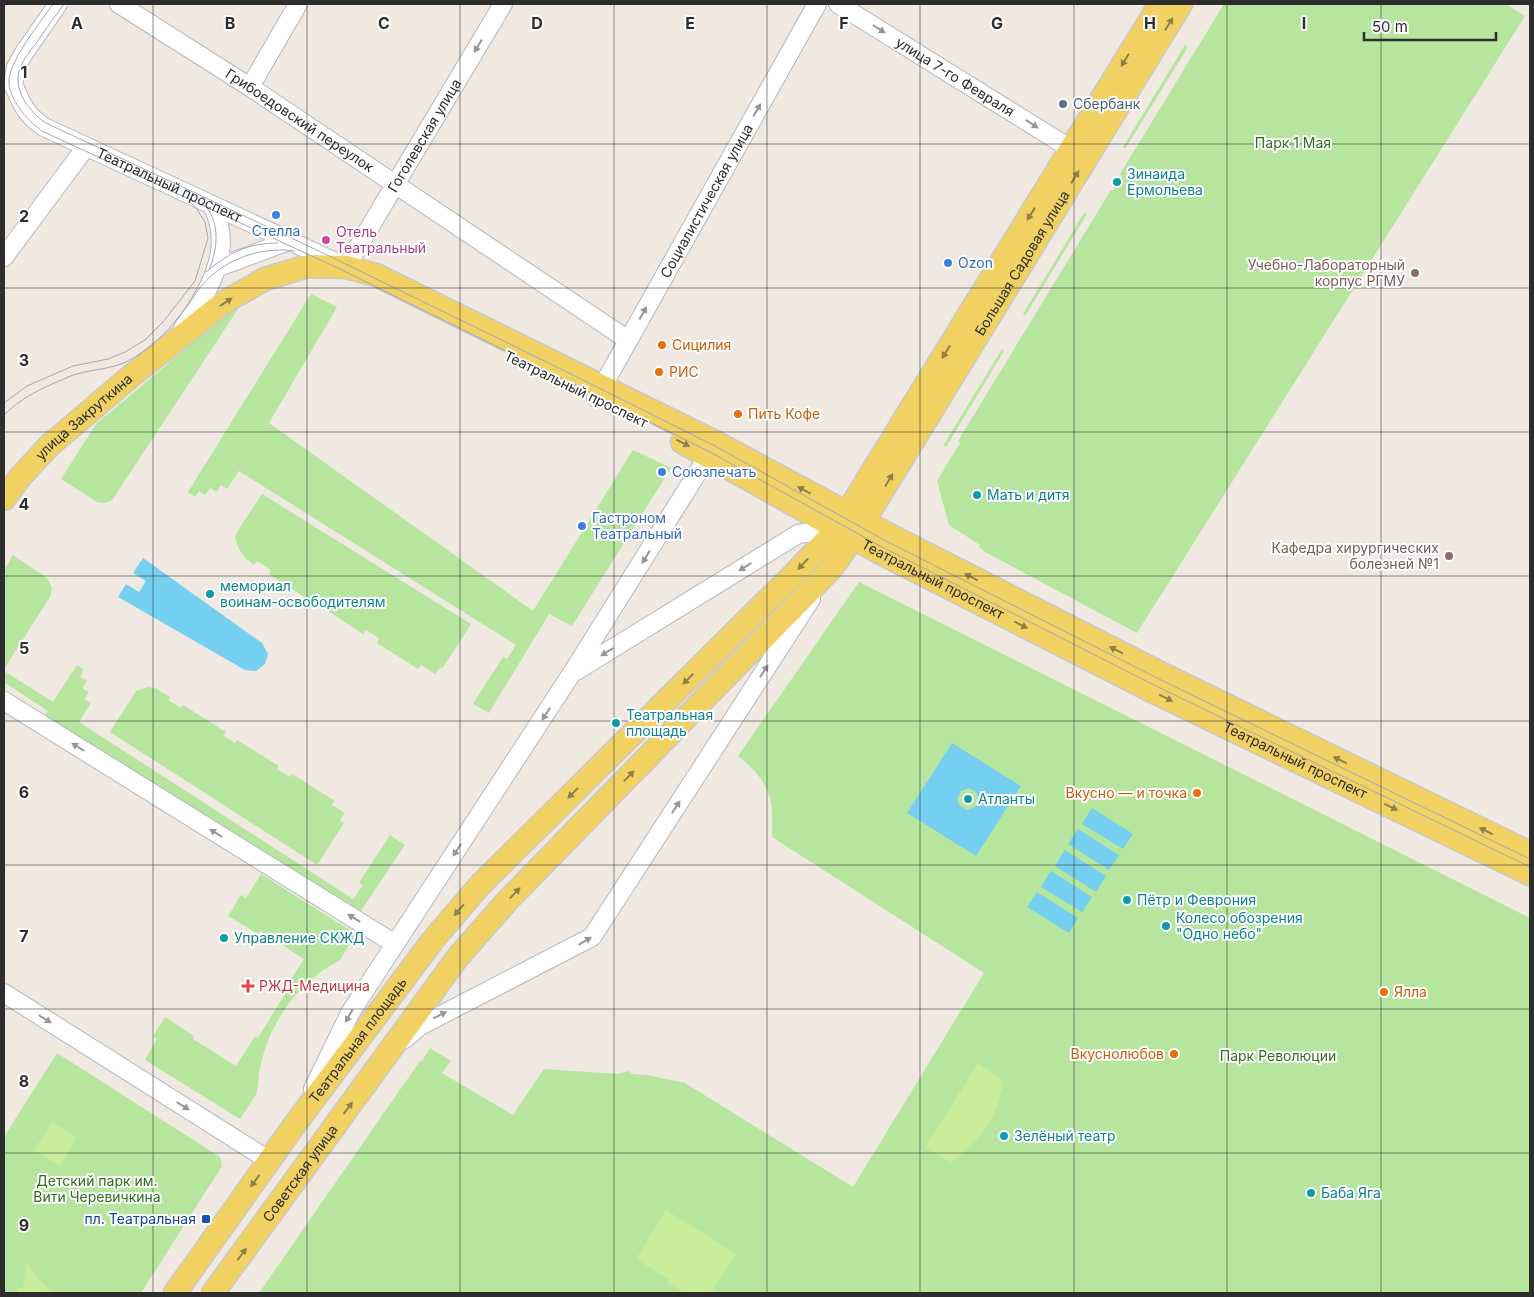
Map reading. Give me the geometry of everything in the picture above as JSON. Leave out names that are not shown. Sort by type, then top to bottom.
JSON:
[{"type":"main road","name":"Большая Садовая улица","points":[[850,525],[1071,149],[1160,4]]},
{"type":"main road","name":"Большая Садовая улица","points":[[850,525],[1181,4]]},
{"type":"main road","name":"улица Закруткина","points":[[4,499],[21,476],[50,445],[173,342],[223,304],[264,279],[308,266],[346,268]]},
{"type":"main road","name":"Театральный проспект","points":[[346,268],[376,275],[599,392],[708,456],[1530,853]]},
{"type":"main road","name":"Театральный проспект","points":[[599,392],[718,443],[850,525],[1152,691],[1530,874]]},
{"type":"main road","points":[[387,1054],[458,957],[509,899],[832,569],[850,525]]},
{"type":"main road","name":"Театральная площадь","points":[[293,1127],[433,940],[480,885],[794,574],[850,525]]},
{"type":"main road","name":"Советская улица","points":[[213,1293],[387,1054]]},
{"type":"main road","points":[[175,1293],[293,1127]]},
{"type":"street","points":[[8,83],[24,53],[58,4]]},
{"type":"street","name":"Грибоедовский переулок","points":[[119,4],[250,87],[628,340]]},
{"type":"street","points":[[250,87],[298,4]]},
{"type":"street","name":"Гоголевская улица","points":[[346,268],[503,4]]},
{"type":"street","name":"Социалистическая улица","points":[[599,392],[817,4]]},
{"type":"street","name":"улица 7-го Февраля","points":[[838,4],[1071,149]]},
{"type":"street","name":"Театральный проспект","points":[[8,83],[23,107],[34,120],[44,127],[346,268]]},
{"type":"street","points":[[4,257],[86,147]]},
{"type":"street","name":"улица Закруткина","points":[[173,342],[206,294],[216,268],[222,245],[222,235],[217,215],[212,206]]},
{"type":"street","points":[[216,268],[289,241]]},
{"type":"street","name":"Театральная площадь","points":[[293,1127],[350,1013],[572,673],[708,456]]},
{"type":"street","name":"Театральная площадь","points":[[572,673],[798,534],[850,525]]},
{"type":"street","points":[[387,1054],[420,1026],[592,938],[773,656],[832,569]]},
{"type":"street","points":[[4,701],[396,944]]},
{"type":"street","points":[[4,993],[270,1161]]},
{"type":"green space","name":"Парк 1 Мая","points":[[1224,4],[1506,4],[1525,16],[1137,633],[985,552],[979,547],[980,545],[949,525],[937,481],[960,443],[958,441],[1111,190],[1113,191],[1122,176],[1120,174]]},
{"type":"green space","points":[[1185,45],[1188,47],[1125,149],[1123,147]]},
{"type":"green space","points":[[1084,213],[1087,214],[1025,316],[1023,314]]},
{"type":"green space","points":[[311,294],[337,307],[269,423],[533,611],[633,450],[671,468],[572,626],[549,614],[489,713],[473,704],[503,657],[507,659],[516,645],[239,471],[227,489],[221,485],[217,492],[210,488],[205,495],[199,491],[195,497],[188,492]]},
{"type":"green space","points":[[242,303],[112,500],[105,503],[97,502],[61,479],[96,424]]},
{"type":"green space","points":[[1002,349],[1004,351],[946,447],[943,446]]},
{"type":"green space","points":[[262,494],[471,624],[442,669],[440,667],[435,674],[421,665],[418,669],[377,643],[379,638],[366,630],[363,634],[323,608],[324,604],[312,596],[309,600],[269,574],[271,570],[257,561],[254,565],[247,559],[239,549],[235,537]]},
{"type":"green space","points":[[13,555],[47,578],[52,588],[50,597],[4,669],[4,571]]},
{"type":"green space","name":"Парк Революции","points":[[859,582],[1530,918],[1530,1293],[259,1293],[430,1048],[451,1061],[442,1073],[513,1115],[544,1069],[618,1074],[628,1071],[633,1074],[685,1083],[853,1187],[984,973],[772,837],[772,811],[768,791],[757,774],[738,756]]},
{"type":"green space","points":[[77,665],[84,670],[80,677],[87,681],[82,688],[89,692],[84,699],[91,703],[79,722],[353,899],[363,885],[359,883],[390,835],[405,845],[359,914],[45,715],[48,711],[4,682],[4,671],[53,702]]},
{"type":"green space","points":[[148,687],[155,688],[170,697],[168,700],[181,708],[183,705],[226,732],[223,736],[235,743],[237,740],[279,766],[277,769],[290,777],[292,774],[335,801],[332,805],[345,813],[340,820],[344,823],[317,865],[110,732],[136,691]]},
{"type":"green space","points":[[261,874],[356,934],[340,960],[323,970],[307,983],[281,1015],[271,1033],[264,1052],[259,1072],[257,1093],[240,1119],[145,1060],[157,1039],[153,1036],[165,1017],[194,1036],[193,1039],[236,1066],[255,1036],[258,1038],[286,992],[284,990],[304,959],[260,931],[258,934],[228,916],[241,895],[246,898]]},
{"type":"green space","name":"Детский парк им. Вити Черевичкина","points":[[57,1053],[220,1157],[222,1166],[141,1293],[4,1293],[4,1137]]},
{"type":"green space","points":[[978,1063],[1003,1080],[1001,1093],[992,1117],[979,1137],[951,1162],[925,1148]]},
{"type":"green space","points":[[52,1122],[77,1138],[60,1166],[34,1150]]},
{"type":"green space","points":[[666,1210],[736,1254],[711,1293],[685,1293],[668,1283],[669,1280],[636,1259]]},
{"type":"green space","points":[[28,1264],[38,1279],[53,1293],[17,1293],[17,1288],[23,1288],[26,1265]]},
{"type":"water","points":[[143,558],[262,643],[268,654],[265,664],[256,671],[245,670],[118,597],[126,584],[139,592],[146,581],[133,573]]},
{"type":"water","points":[[952,743],[1021,786],[976,856],[907,813]],"holes":[[[969,788],[976,792],[979,800],[975,807],[967,810],[960,806],[957,799],[961,791]]]},
{"type":"water","points":[[1092,808],[1133,834],[1123,849],[1082,824]]},
{"type":"water","points":[[1078,829],[1119,855],[1109,870],[1068,844]]},
{"type":"water","points":[[1065,850],[1106,876],[1096,892],[1055,866]]},
{"type":"water","points":[[1051,871],[1092,897],[1082,912],[1041,887]]},
{"type":"water","points":[[1037,892],[1078,918],[1069,933],[1027,907]]},
{"type":"tram line","points":[[53,4],[20,51],[9,80],[15,102],[25,115],[42,131],[344,271],[597,396],[710,452],[882,547],[1156,686],[1530,867]]},
{"type":"tram line","points":[[64,4],[26,57],[18,76],[20,92],[28,106],[46,123],[321,252],[561,369],[715,446],[886,541],[1159,679],[1530,859]]},
{"type":"tram line","points":[[4,403],[27,386],[73,366],[108,359],[125,352],[145,340],[163,322],[195,281],[208,238],[205,222],[190,202]]},
{"type":"tram line","points":[[206,206],[214,221],[216,237],[216,245],[209,270]]},
{"type":"tram line","points":[[206,272],[239,250],[267,243],[278,243]]},
{"type":"tram line","points":[[4,415],[23,400],[51,384],[75,375],[122,364],[146,350],[169,328],[202,285],[221,268],[233,261],[244,256],[269,251],[295,251]]},
{"type":"place","name":"Сбербанк","points":[[1063,104]]},
{"type":"place","name":"Зинаида Ермольева","points":[[1117,182]]},
{"type":"place","name":"Стелла","points":[[276,215]]},
{"type":"place","name":"Отель Театральный","points":[[326,240]]},
{"type":"place","name":"Ozon","points":[[948,263]]},
{"type":"place","name":"Учебно-Лабораторный корпус РГМУ","points":[[1415,273]]},
{"type":"place","name":"Сицилия","points":[[662,345]]},
{"type":"place","name":"РИС","points":[[659,372]]},
{"type":"place","name":"Пить Кофе","points":[[738,414]]},
{"type":"place","name":"Союзпечать","points":[[662,472]]},
{"type":"place","name":"Мать и дитя","points":[[977,495]]},
{"type":"place","name":"Гастроном Театральный","points":[[582,526]]},
{"type":"place","name":"Кафедра хирургических болезней №1","points":[[1449,556]]},
{"type":"place","name":"мемориал воинам-освободителям","points":[[210,594]]},
{"type":"place","name":"Театральная площадь","points":[[616,723]]},
{"type":"place","name":"Вкусно — и точка","points":[[1197,793]]},
{"type":"place","name":"Атланты","points":[[968,799]]},
{"type":"place","name":"Пётр и Феврония","points":[[1127,900]]},
{"type":"place","name":"Колесо обозрения \"Одно небо\"","points":[[1166,926]]},
{"type":"place","name":"Управление СКЖД","points":[[224,938]]},
{"type":"place","name":"РЖД-Медицина","points":[[248,986]]},
{"type":"place","name":"Ялла","points":[[1384,992]]},
{"type":"place","name":"Вкуснолюбов","points":[[1174,1054]]},
{"type":"place","name":"Зелёный театр","points":[[1004,1136]]},
{"type":"place","name":"Баба Яга","points":[[1311,1193]]},
{"type":"place","name":"пл. Театральная","points":[[206,1219]]}]
